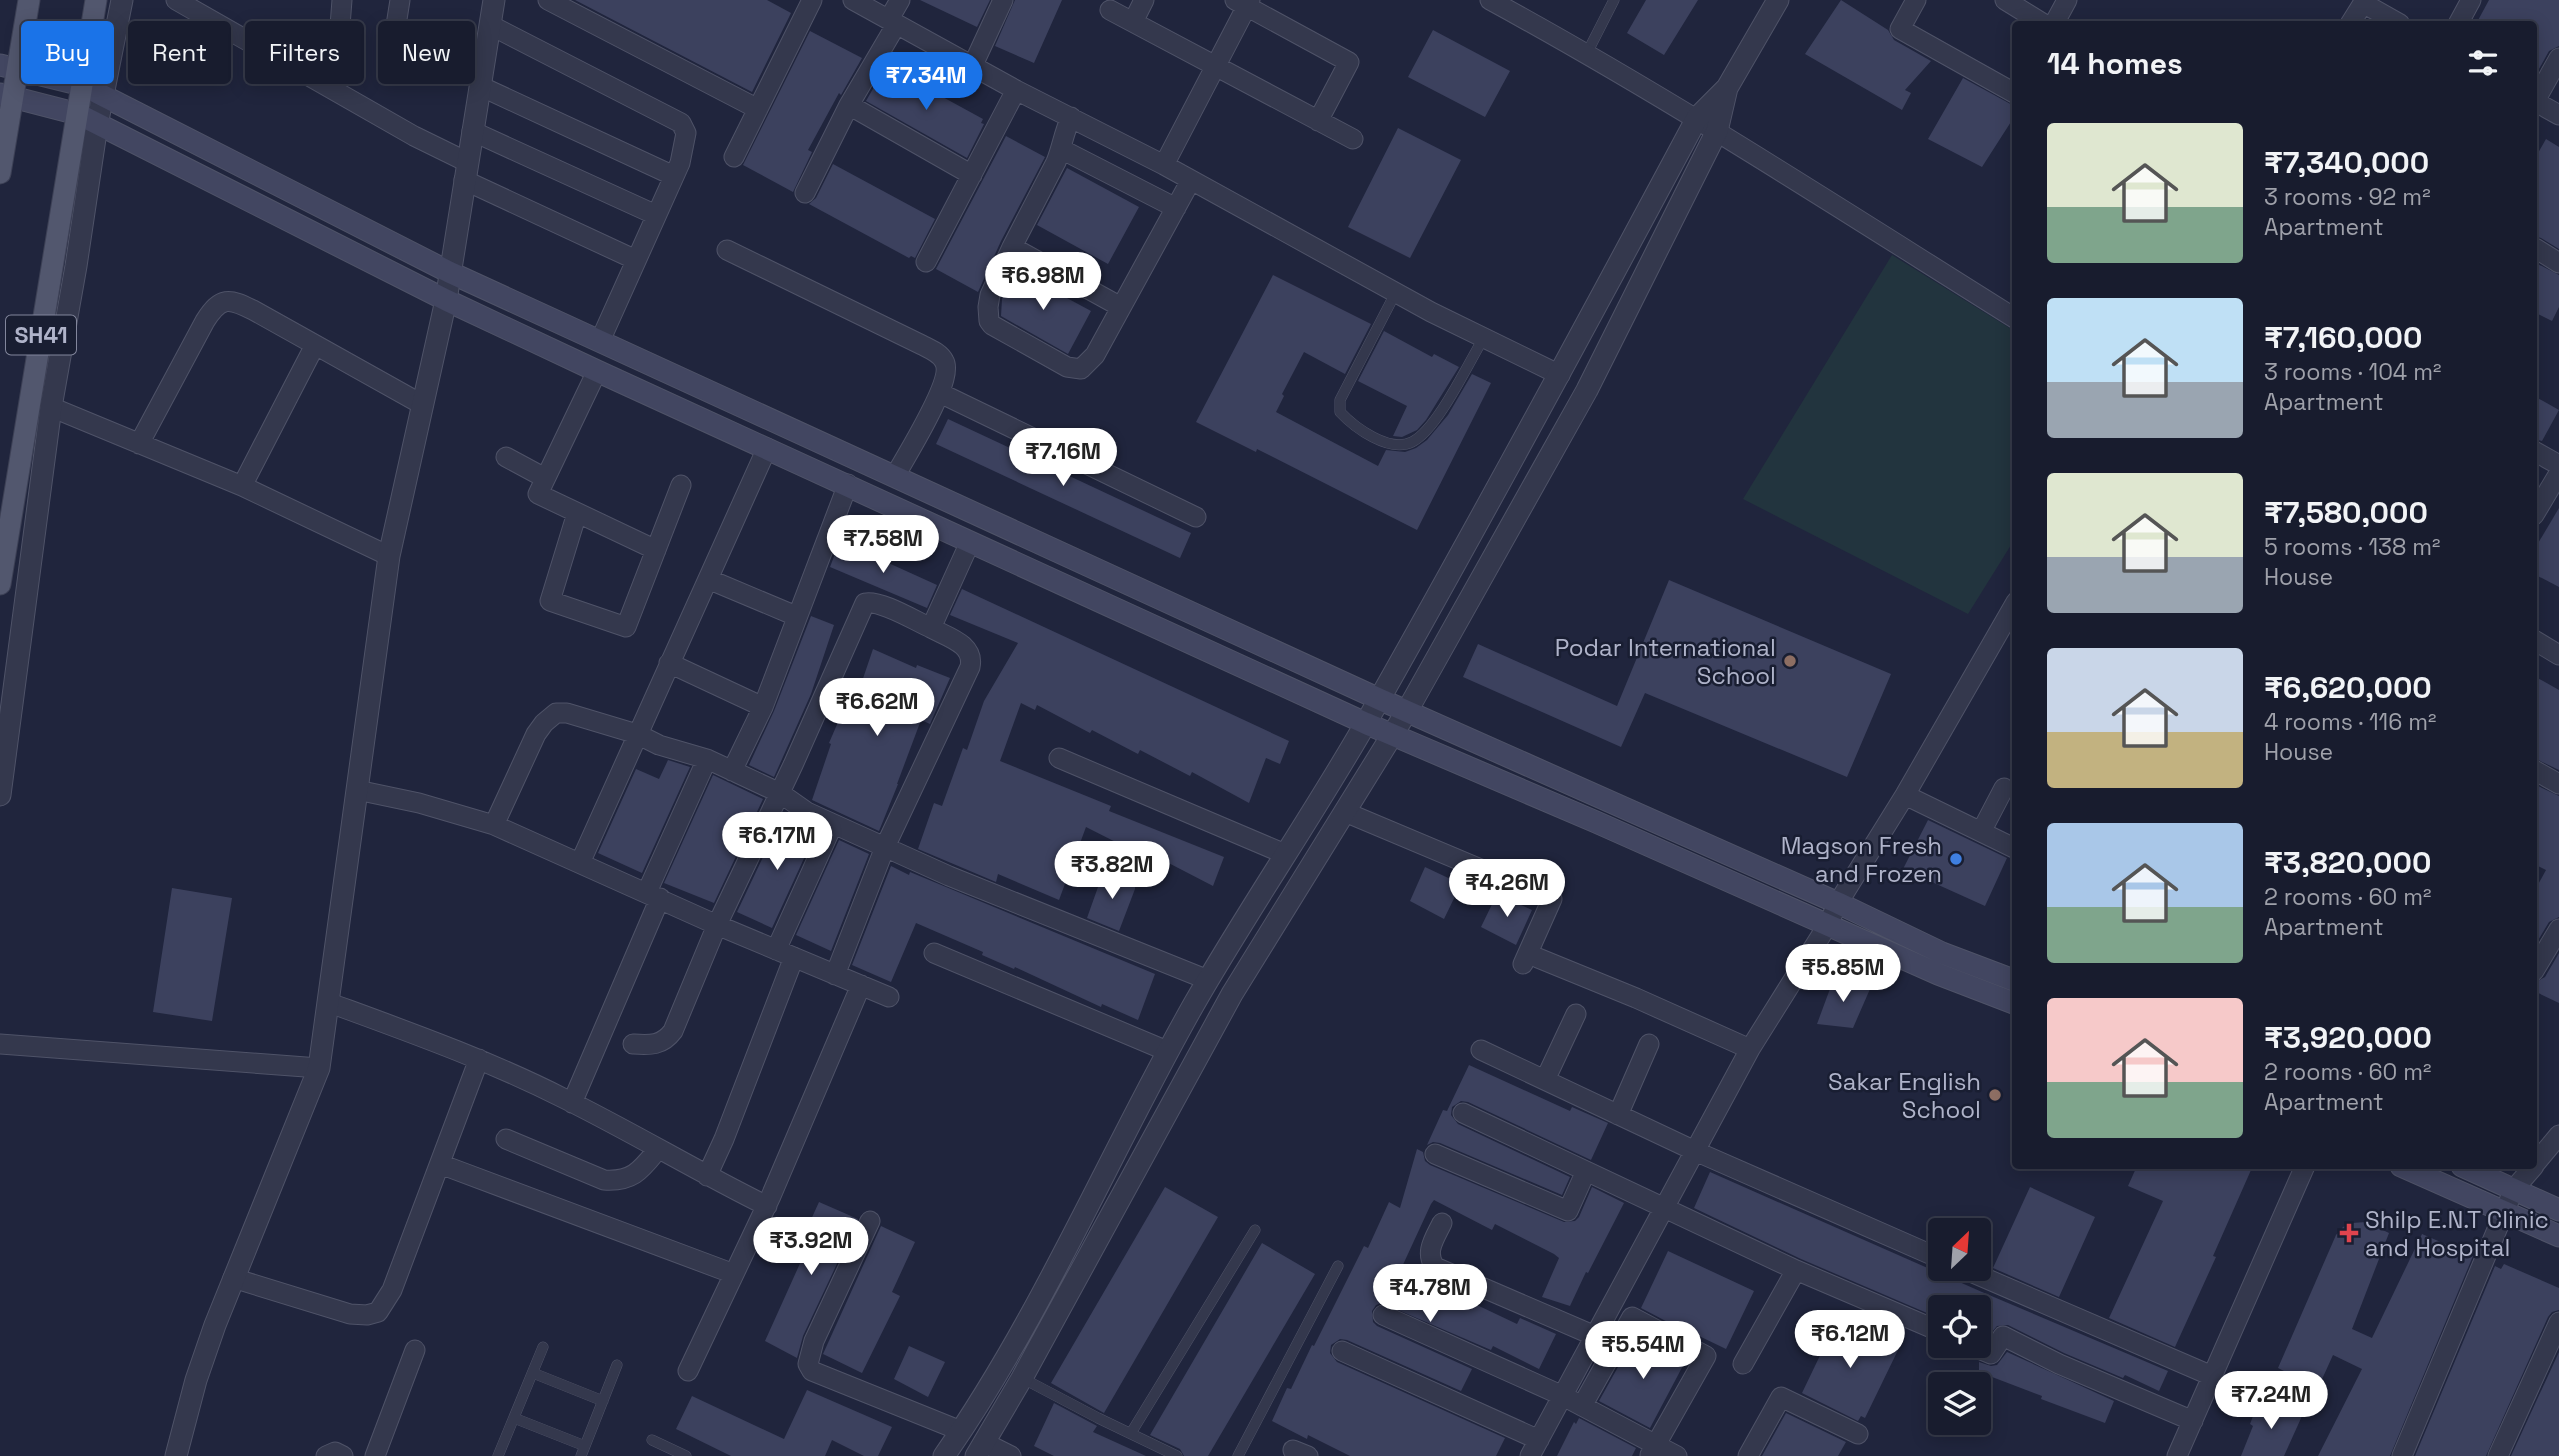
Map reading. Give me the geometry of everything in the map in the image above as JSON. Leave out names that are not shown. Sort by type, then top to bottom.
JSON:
[{"type":"main road","points":[[0,173],[8,66],[29,0]]},
{"type":"main road","name":"SH41","points":[[0,584],[96,0]]},
{"type":"main road","points":[[8,66],[82,85],[449,272],[1379,699],[1838,903],[1942,953],[2012,979]]},
{"type":"main road","points":[[6,95],[78,114],[446,300],[597,371],[1392,735],[1596,822],[1938,974],[2012,1002]]},
{"type":"main road","points":[[2407,1169],[2559,1236]]},
{"type":"main road","points":[[2469,1169],[2559,1210]]},
{"type":"street","points":[[0,794],[51,407],[97,125],[122,0]]},
{"type":"street","points":[[176,0],[414,136],[466,171],[636,260]]},
{"type":"street","points":[[340,21],[342,0]]},
{"type":"street","points":[[396,21],[400,0]]},
{"type":"street","points":[[176,1456],[197,1380],[233,1278],[320,1068],[389,556],[446,300],[494,0]]},
{"type":"street","points":[[548,0],[758,109]]},
{"type":"street","points":[[734,157],[813,0]]},
{"type":"street","points":[[853,0],[1483,339],[1560,375]]},
{"type":"street","points":[[805,193],[892,22],[900,0]]},
{"type":"street","points":[[973,65],[1003,0]]},
{"type":"street","points":[[1133,22],[1144,0]]},
{"type":"street","points":[[1490,0],[1697,118],[2012,316]]},
{"type":"street","points":[[944,1456],[1056,1270],[1167,1051],[1366,723],[1560,375],[1697,118],[1727,88],[1778,0]]},
{"type":"street","points":[[1916,0],[1900,29],[2012,92]]},
{"type":"street","points":[[2006,0],[2039,21]]},
{"type":"street","points":[[2056,21],[2067,0]]},
{"type":"street","points":[[2460,21],[2471,0]]},
{"type":"street","points":[[1164,165],[1215,66],[1243,2],[1349,62],[1318,121]]},
{"type":"street","points":[[2352,21],[2364,2],[2395,21]]},
{"type":"street","points":[[1110,10],[1353,139]]},
{"type":"street","points":[[490,25],[681,123],[686,133],[674,176],[600,341]]},
{"type":"street","points":[[2537,96],[2559,58]]},
{"type":"street","points":[[480,86],[674,176]]},
{"type":"street","points":[[1011,1456],[981,1450],[1232,994],[1407,711],[1587,390],[1717,131],[1727,88]]},
{"type":"street","points":[[926,262],[1016,90]]},
{"type":"street","points":[[2537,103],[2559,115]]},
{"type":"street","points":[[849,105],[972,175]]},
{"type":"street","points":[[1071,117],[1062,137],[1061,149],[1012,247],[990,295],[988,307],[989,321],[1010,336],[1067,367],[1081,369],[1089,364],[1191,180]]},
{"type":"street","points":[[472,131],[656,215]]},
{"type":"street","points":[[1061,149],[1176,208]]},
{"type":"street","points":[[1012,247],[1121,307]]},
{"type":"street","points":[[2537,249],[2559,263]]},
{"type":"street","points":[[727,250],[938,354],[946,363],[946,376],[940,393],[895,476]]},
{"type":"street","points":[[139,444],[205,321],[222,302],[233,300],[423,405]]},
{"type":"street","points":[[242,486],[315,345]]},
{"type":"street","points":[[597,371],[538,494],[656,550]]},
{"type":"street","points":[[940,393],[1196,517]]},
{"type":"street","points":[[51,407],[242,486],[389,556]]},
{"type":"street","points":[[580,863],[767,448]]},
{"type":"street","points":[[2537,453],[2559,465]]},
{"type":"street","points":[[506,457],[545,478]]},
{"type":"street","points":[[2537,510],[2559,473]]},
{"type":"street","points":[[732,771],[762,707],[848,484]]},
{"type":"street","points":[[577,513],[550,601],[626,627],[681,485]]},
{"type":"street","points":[[931,628],[970,542]]},
{"type":"street","points":[[708,579],[796,616]]},
{"type":"street","points":[[633,1044],[655,1045],[666,1040],[673,1031],[717,925],[780,793],[865,603],[879,604],[963,645],[972,659],[885,847],[835,975]]},
{"type":"street","points":[[1342,1351],[1535,1448],[1750,1049],[1828,926],[1838,903],[1905,795],[2012,609]]},
{"type":"street","points":[[2537,642],[2559,655]]},
{"type":"street","points":[[669,663],[762,707]]},
{"type":"street","points":[[494,825],[536,734],[556,713],[567,713],[707,759],[780,793],[807,812],[949,876],[1208,980]]},
{"type":"street","points":[[1059,758],[1285,854]]},
{"type":"street","points":[[572,1103],[707,759]]},
{"type":"street","points":[[2537,772],[2559,784]]},
{"type":"street","points":[[1981,832],[2004,788]]},
{"type":"street","points":[[357,790],[419,803],[494,825],[717,925],[889,998]]},
{"type":"street","points":[[1905,795],[2012,847]]},
{"type":"street","points":[[1345,812],[1552,900],[1530,961],[1636,998],[1750,1049]]},
{"type":"street","points":[[707,1177],[724,1139],[785,953],[833,824]]},
{"type":"street","points":[[2537,966],[2559,929]]},
{"type":"street","points":[[934,953],[1167,1051]]},
{"type":"street","points":[[688,1371],[767,1206],[861,985]]},
{"type":"street","points":[[330,1003],[479,1059],[572,1103],[707,1177],[767,1206]]},
{"type":"street","points":[[1545,1080],[1576,1014]]},
{"type":"street","points":[[0,1044],[320,1068]]},
{"type":"street","points":[[1618,1115],[1649,1044]]},
{"type":"street","points":[[1481,1050],[1695,1151],[1928,1253]]},
{"type":"street","points":[[233,1278],[350,1314],[367,1315],[378,1312],[392,1290],[479,1059]]},
{"type":"street","points":[[1462,1113],[1797,1270],[1928,1326]]},
{"type":"street","points":[[2537,1161],[2559,1135]]},
{"type":"street","points":[[506,1139],[604,1180],[620,1181],[629,1177],[642,1169],[658,1149]]},
{"type":"street","points":[[1435,1154],[1568,1212],[1586,1171]]},
{"type":"street","points":[[440,1164],[734,1274]]},
{"type":"street","points":[[2177,1456],[2304,1169]]},
{"type":"street","points":[[2402,1456],[2514,1189],[2531,1169]]},
{"type":"street","points":[[870,1221],[814,1341],[808,1364],[812,1371],[961,1431]]},
{"type":"street","points":[[1442,1223],[1429,1252],[1429,1259],[1435,1267],[1595,1336]]},
{"type":"street","points":[[1743,1364],[1797,1270]]},
{"type":"street","points":[[1992,1281],[2212,1376]]},
{"type":"street","points":[[1383,1315],[1563,1396],[1653,1450],[1677,1456]]},
{"type":"street","points":[[1583,1406],[1632,1317],[1706,1356],[1653,1450]]},
{"type":"street","points":[[2498,1456],[2559,1322]]},
{"type":"street","points":[[1991,1354],[2003,1336],[2059,1364],[2193,1421]]},
{"type":"street","points":[[375,1456],[415,1350]]},
{"type":"street","points":[[1748,1456],[1781,1398],[1858,1434]]},
{"type":"street","points":[[326,1456],[335,1452],[343,1456]]},
{"type":"lane","points":[[1587,53],[1614,0]]},
{"type":"lane","points":[[1396,292],[1340,400],[1340,412],[1351,424],[1388,443],[1410,444],[1425,433],[1483,339]]},
{"type":"lane","points":[[1131,1433],[1255,1230]]},
{"type":"lane","points":[[1238,1456],[1338,1266]]},
{"type":"lane","points":[[498,1456],[543,1348]]},
{"type":"lane","points":[[514,1418],[582,1451],[617,1365]]},
{"type":"lane","points":[[533,1373],[603,1401]]},
{"type":"lane","points":[[1023,1378],[1177,1456]]},
{"type":"lane","points":[[652,1440],[686,1456]]},
{"type":"shaded area","points":[[1892,255],[2012,330],[2012,543],[1968,614],[1743,499]]},
{"type":"building","points":[[575,0],[767,0],[791,13],[752,92]]},
{"type":"building","points":[[920,0],[990,0],[977,27]]},
{"type":"building","points":[[1015,0],[1062,0],[1034,63],[995,46]]},
{"type":"building","points":[[1646,0],[1698,0],[1664,55],[1627,33]]},
{"type":"building","points":[[1841,0],[1888,30],[1894,40],[1931,61],[1905,90],[1911,93],[1902,110],[1805,54]]},
{"type":"building","points":[[2489,0],[2559,0],[2559,46],[2549,51],[2537,73],[2537,21],[2478,21]]},
{"type":"building","points":[[1433,30],[1510,71],[1485,117],[1408,77]]},
{"type":"building","points":[[810,31],[862,58],[841,95],[839,93],[808,150],[812,152],[793,192],[743,165]]},
{"type":"building","points":[[886,66],[983,119],[981,123],[984,124],[967,158],[866,101]]},
{"type":"building","points":[[1963,78],[2012,105],[2012,120],[1982,167],[1928,139]]},
{"type":"building","points":[[1398,128],[1461,160],[1410,258],[1348,227]]},
{"type":"building","points":[[1006,136],[1045,157],[978,292],[936,269]]},
{"type":"building","points":[[2546,139],[2559,147],[2559,249],[2537,237],[2537,155]]},
{"type":"building","points":[[833,164],[935,219],[915,258],[909,258],[809,204],[816,198]]},
{"type":"building","points":[[1067,168],[1139,207],[1108,264],[1037,225]]},
{"type":"building","points":[[2537,264],[2559,275],[2559,307],[2552,321],[2537,314]]},
{"type":"building","points":[[1015,270],[1091,311],[1068,354],[1001,316],[1002,299]]},
{"type":"building","points":[[1273,275],[1371,324],[1345,374],[1304,352],[1282,394],[1284,396],[1276,412],[1378,466],[1386,450],[1405,452],[1427,440],[1448,415],[1472,374],[1491,383],[1417,530],[1257,449],[1256,452],[1196,422]]},
{"type":"building","points":[[1384,331],[1432,357],[1434,354],[1459,367],[1426,420],[1417,430],[1402,437],[1393,436],[1407,406],[1358,381]]},
{"type":"building","points":[[2537,398],[2559,410],[2542,441],[2537,440]]},
{"type":"building","points":[[948,419],[1191,533],[1180,558],[936,444]]},
{"type":"building","points":[[2559,508],[2559,587],[2537,576],[2537,545]]},
{"type":"building","points":[[840,541],[937,585],[927,608],[830,567]]},
{"type":"building","points":[[1669,580],[1891,674],[1847,777],[1645,693],[1621,747],[1463,677],[1478,644],[1617,706]]},
{"type":"building","points":[[962,589],[1289,741],[1280,764],[1266,758],[1249,803],[1192,772],[1190,776],[1140,750],[1138,754],[1092,730],[1090,733],[1037,705],[1035,710],[1021,703],[1000,761],[1111,806],[1109,811],[1224,857],[1213,886],[1157,857],[1155,862],[1086,827],[1059,900],[998,874],[996,882],[918,849],[934,803],[942,806],[963,748],[967,750],[984,701],[1018,643],[950,615]]},
{"type":"building","points":[[811,616],[834,625],[811,694],[774,777],[749,765],[774,711]]},
{"type":"building","points":[[873,649],[916,668],[917,665],[950,678],[930,724],[921,720],[879,831],[812,800],[831,744],[829,743],[848,699],[855,702]]},
{"type":"building","points":[[2537,678],[2559,690],[2559,770],[2537,759]]},
{"type":"building","points":[[668,760],[690,767],[642,873],[598,853],[636,769],[659,779]]},
{"type":"building","points":[[713,775],[763,799],[714,903],[664,883]]},
{"type":"building","points":[[2537,785],[2559,796],[2559,917],[2549,922],[2537,942],[2537,886],[2546,870],[2537,866]]},
{"type":"building","points":[[782,817],[817,830],[772,928],[737,912]]},
{"type":"building","points":[[1928,820],[2007,858],[1985,906],[1903,869]]},
{"type":"building","points":[[839,840],[869,854],[831,951],[796,935]]},
{"type":"building","points":[[891,866],[1155,974],[1138,1020],[1102,1004],[1101,1007],[1015,967],[1014,969],[982,955],[983,952],[916,923],[891,982],[852,965]]},
{"type":"building","points":[[1425,867],[1461,884],[1444,919],[1410,901]]},
{"type":"building","points":[[1103,873],[1135,883],[1119,931],[1087,918]]},
{"type":"building","points":[[172,888],[232,898],[212,1021],[153,1012]]},
{"type":"building","points":[[1497,894],[1532,910],[1516,945],[1481,927]]},
{"type":"building","points":[[2559,953],[2559,1003],[2537,992],[2537,981],[2545,977]]},
{"type":"building","points":[[1834,978],[1870,989],[1853,1028],[1817,1024]]},
{"type":"building","points":[[1469,1065],[1570,1111],[1572,1107],[1608,1123],[1591,1160],[1468,1102],[1461,1101],[1452,1107],[1451,1115],[1458,1124],[1570,1177],[1562,1195],[1440,1143],[1427,1145],[1443,1110],[1447,1111]]},
{"type":"building","points":[[1417,1149],[1423,1152],[1425,1161],[1430,1165],[1564,1222],[1575,1221],[1579,1217],[1592,1187],[1624,1203],[1570,1306],[1542,1297],[1559,1258],[1554,1254],[1495,1224],[1492,1230],[1434,1200],[1431,1204],[1401,1269],[1517,1324],[1520,1318],[1556,1334],[1539,1369],[1493,1346],[1491,1350],[1382,1303],[1376,1305],[1372,1311],[1373,1322],[1377,1326],[1472,1369],[1461,1391],[1347,1340],[1340,1339],[1331,1345],[1330,1353],[1337,1362],[1505,1438],[1496,1456],[1350,1456],[1272,1421],[1287,1388],[1291,1389],[1312,1345],[1314,1346],[1364,1246],[1368,1248],[1389,1202],[1400,1208]]},
{"type":"building","points":[[2136,1169],[2251,1170],[2213,1256],[2216,1257],[2175,1347],[2109,1318],[2163,1201],[2128,1186]]},
{"type":"building","points":[[1710,1172],[1928,1268],[1928,1281],[1957,1281],[1989,1295],[1928,1295],[1928,1313],[1801,1259],[1694,1208]]},
{"type":"building","points":[[1165,1187],[1218,1217],[1104,1413],[1051,1383]]},
{"type":"building","points":[[2030,1187],[2095,1217],[2059,1297],[1993,1268]]},
{"type":"building","points":[[819,1202],[858,1219],[803,1336],[797,1358],[765,1341],[811,1239],[804,1235]]},
{"type":"building","points":[[2366,1222],[2389,1233],[2352,1329],[2372,1338],[2422,1234],[2473,1256],[2390,1456],[2318,1456],[2362,1369],[2333,1355],[2318,1388],[2278,1368],[2336,1235],[2343,1227],[2352,1223]]},
{"type":"building","points":[[881,1226],[915,1242],[892,1292],[900,1296],[862,1373],[823,1354]]},
{"type":"building","points":[[1262,1243],[1315,1274],[1208,1456],[1184,1456],[1180,1449],[1150,1435]]},
{"type":"building","points":[[1668,1251],[1754,1291],[1726,1349],[1699,1336],[1698,1338],[1641,1308]]},
{"type":"building","points":[[2504,1264],[2559,1288],[2559,1310],[2548,1317],[2486,1456],[2415,1456],[2495,1266],[2501,1269]]},
{"type":"building","points":[[1991,1296],[2168,1371],[2159,1391],[2125,1375],[2123,1378],[2064,1353],[2008,1325],[1997,1326],[1991,1333]]},
{"type":"building","points":[[1838,1318],[1899,1348],[1865,1418],[1861,1416],[1858,1421],[1802,1393]]},
{"type":"building","points":[[1637,1333],[1686,1360],[1650,1428],[1599,1401]]},
{"type":"building","points":[[909,1346],[945,1362],[928,1397],[894,1379]]},
{"type":"building","points":[[2007,1352],[2114,1401],[2105,1423],[2041,1399],[2042,1396],[1991,1377],[1991,1372],[1979,1372],[1979,1362],[1997,1365]]},
{"type":"building","points":[[2559,1352],[2559,1456],[2511,1456]]},
{"type":"building","points":[[807,1390],[892,1427],[878,1456],[864,1456],[832,1440],[825,1456],[731,1456],[676,1429],[692,1396],[784,1439]]},
{"type":"building","points":[[2260,1398],[2302,1416],[2284,1456],[2241,1456]]},
{"type":"building","points":[[1054,1403],[1097,1426],[1093,1432],[1146,1456],[1054,1456],[1034,1446]]},
{"type":"building","points":[[1786,1413],[1846,1442],[1838,1456],[1762,1456]]},
{"type":"building","points":[[1579,1418],[1636,1448],[1632,1456],[1557,1456],[1574,1422],[1576,1424]]},
{"type":"place","name":"Podar International School","points":[[1790,661]]},
{"type":"place","name":"Magson Fresh and Frozen","points":[[1956,859]]},
{"type":"place","name":"Sakar English School","points":[[1995,1095]]},
{"type":"place","name":"Shilp E.N.T Clinic and Hospital","points":[[2349,1233]]}]
